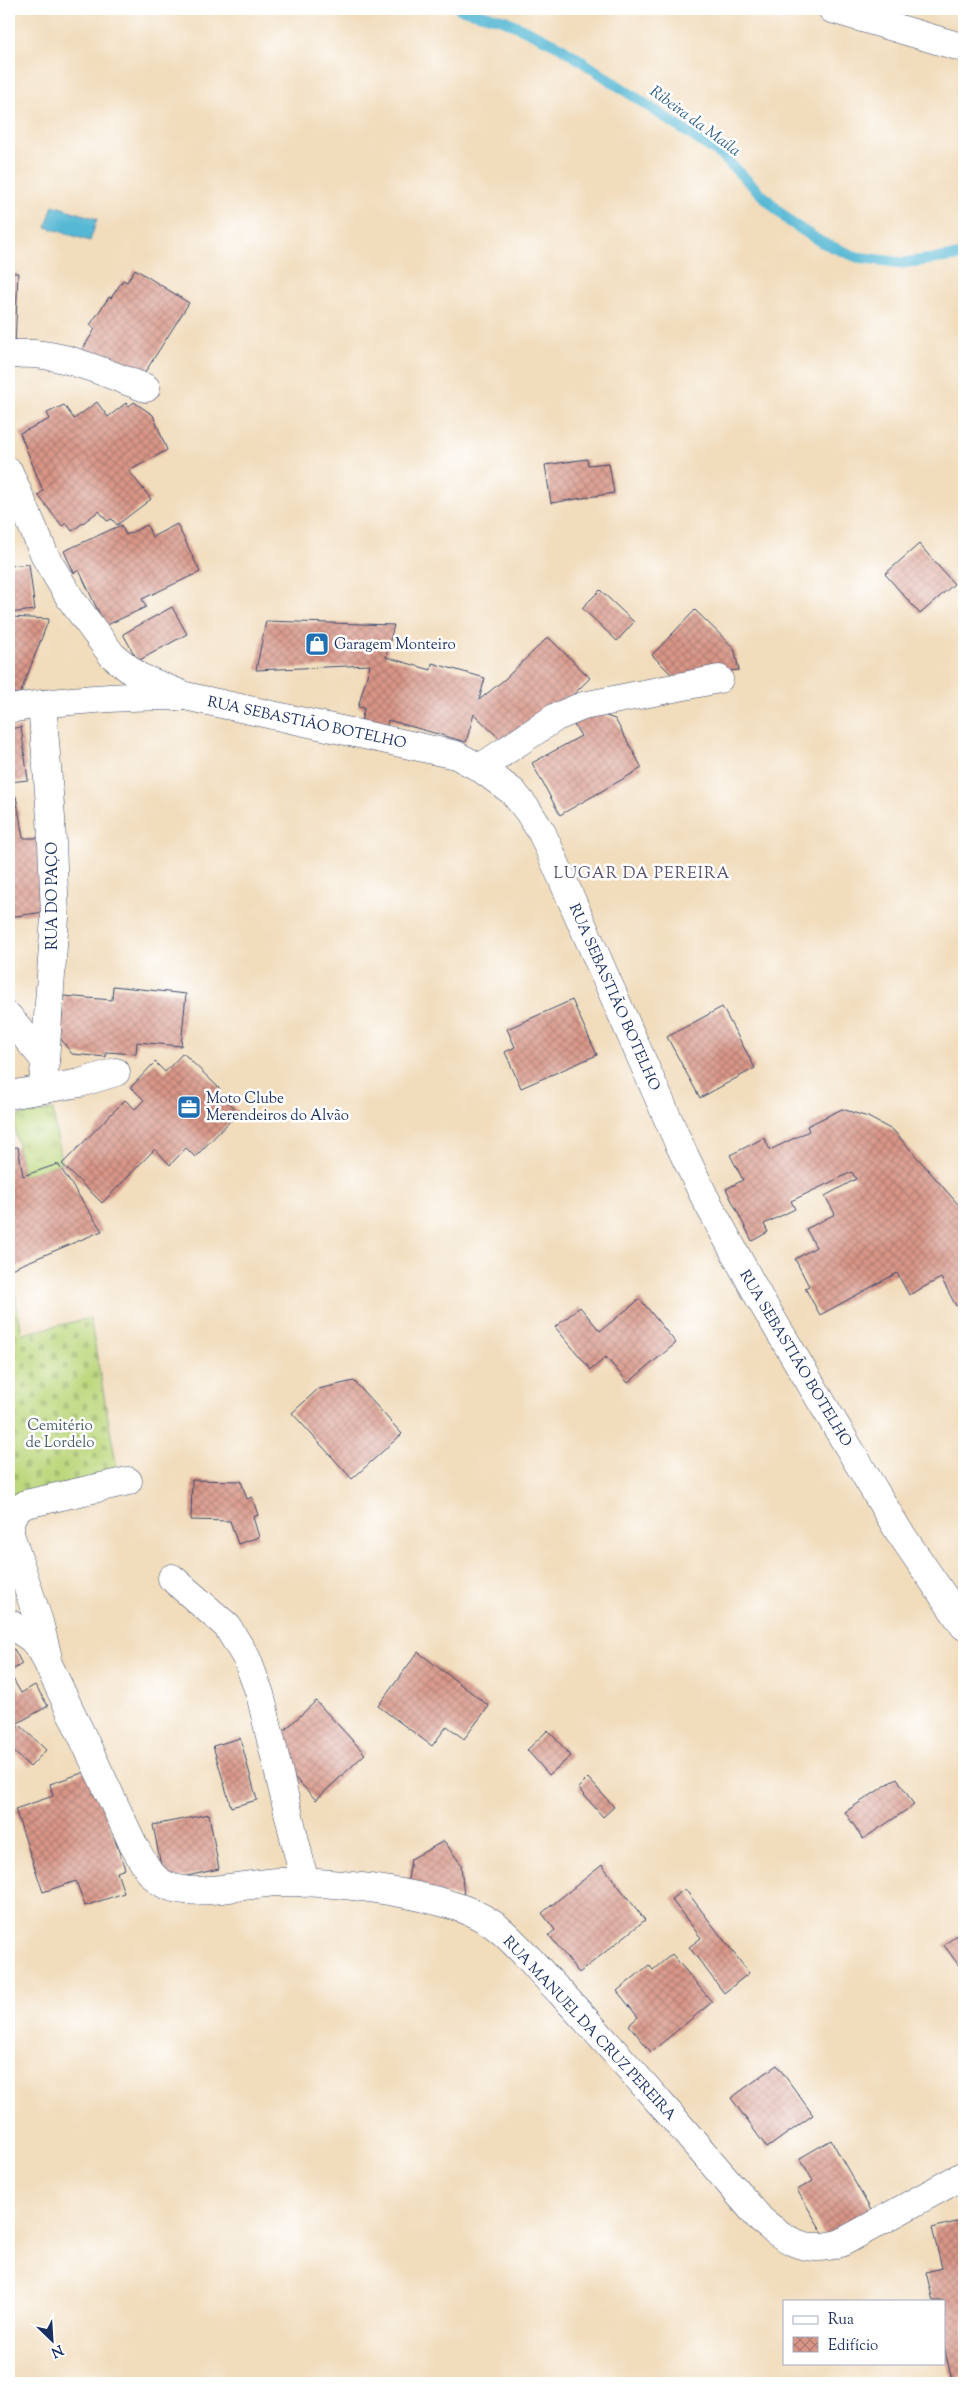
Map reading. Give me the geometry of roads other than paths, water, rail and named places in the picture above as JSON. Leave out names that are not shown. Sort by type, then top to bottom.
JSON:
[{"type":"street","points":[[832,9],[964,48]]},
{"type":"street","points":[[9,355],[29,353],[59,358],[146,388]]},
{"type":"street","name":"RUA SEBASTIÃO BOTELHO","points":[[9,472],[54,571],[70,598],[112,655],[139,677],[185,696],[456,755],[480,768],[513,792],[542,833],[679,1144],[735,1255],[898,1530],[964,1626]]},
{"type":"street","points":[[480,768],[537,729],[575,709],[719,679]]},
{"type":"street","points":[[9,709],[116,696],[185,696]]},
{"type":"street","name":"RUA DO PAÇO","points":[[42,704],[51,818],[55,917],[43,1089]]},
{"type":"street","points":[[9,1017],[45,1060]]},
{"type":"street","points":[[9,1095],[80,1083],[116,1072]]},
{"type":"street","points":[[49,1664],[39,1622],[11,1538],[9,1525],[11,1516],[16,1509],[26,1504],[128,1481]]},
{"type":"street","points":[[172,1578],[228,1626],[247,1659],[260,1694],[305,1883]]},
{"type":"street","name":"RUA MANUEL DA CRUZ PEREIRA","points":[[9,1623],[32,1639],[49,1664],[134,1846],[152,1875],[166,1885],[182,1889],[202,1890],[256,1883],[305,1883],[362,1888],[450,1904],[474,1913],[495,1925],[599,2034],[761,2220],[792,2242],[808,2248],[824,2248],[841,2244],[964,2175]]},
{"type":"water","points":[[53,205],[97,219],[90,241],[46,227]]},
{"type":"waterway","name":"Ribeira da Maíla","points":[[460,9],[504,20],[559,46],[721,155],[790,222],[821,242],[857,257],[902,263],[964,255]]},
{"type":"place","name":"Garagem Monteiro","points":[[317,644]]},
{"type":"place","name":"Moto Clube Merendeiros do Alvão","points":[[189,1107]]},
{"type":"district","name":"LUGAR DA PEREIRA","points":[[642,872]]},
{"type":"park label","name":"Cemitério de Lordelo","points":[[60,1434]]}]
